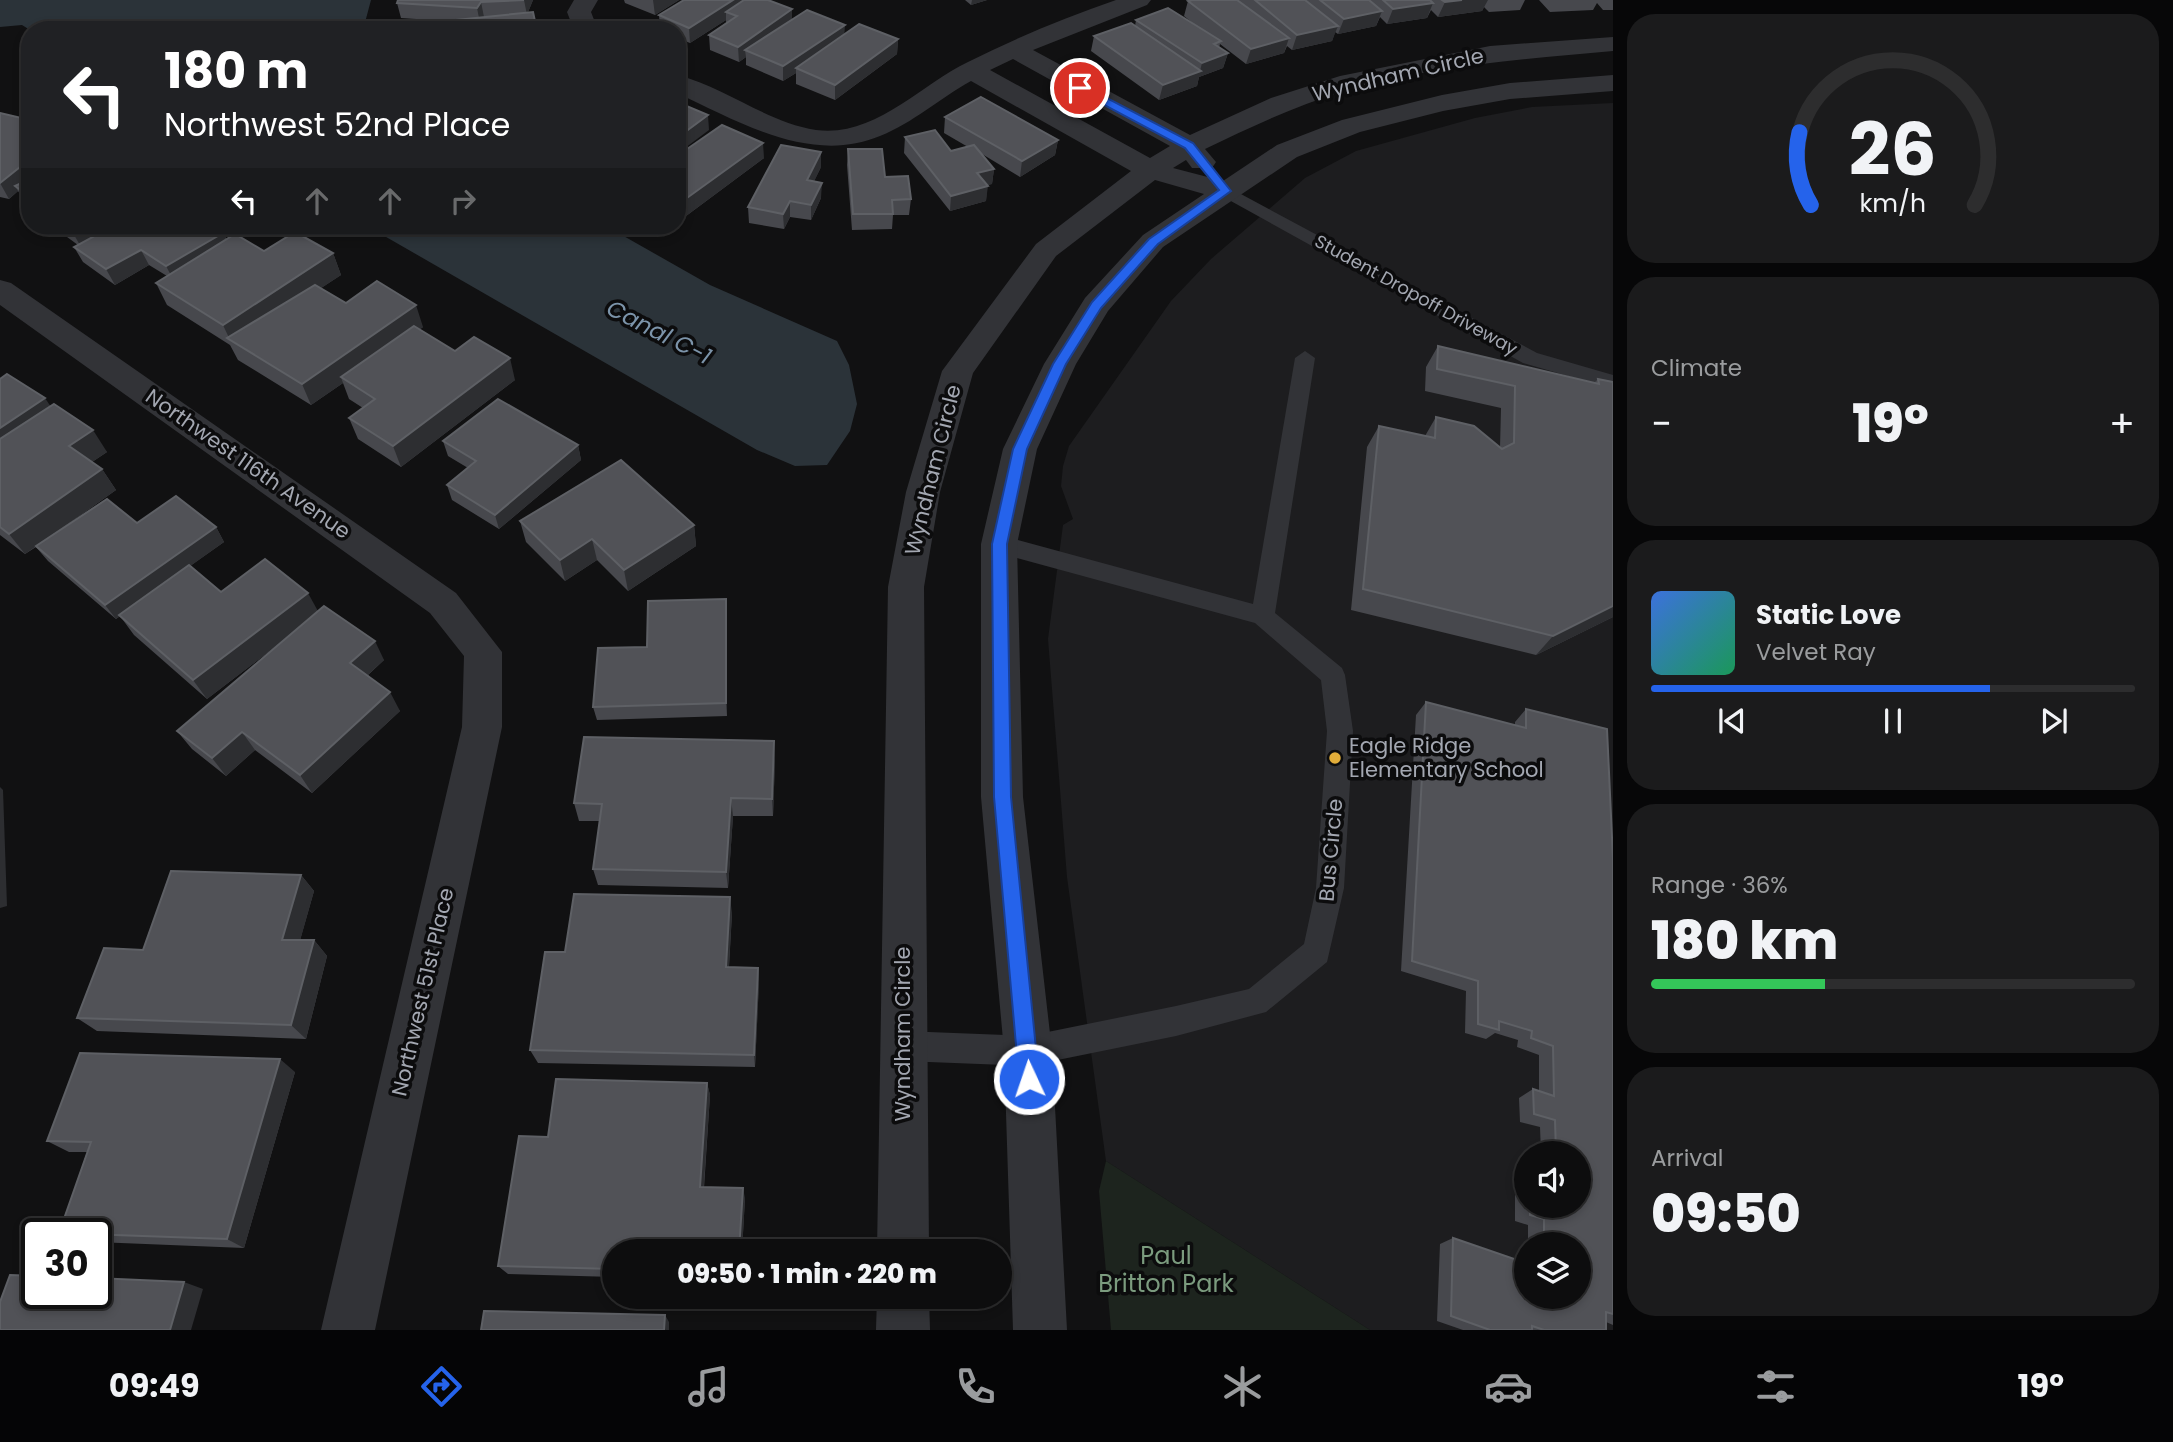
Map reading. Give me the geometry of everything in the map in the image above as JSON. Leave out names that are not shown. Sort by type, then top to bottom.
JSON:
[{"type":"street","points":[[686,87],[798,134],[838,139],[872,129],[971,70],[1139,0]]},
{"type":"street","name":"Wyndham Circle","points":[[903,1239],[906,587],[931,465],[958,371],[1046,250],[1150,170],[1189,146],[1280,104],[1340,85],[1490,54],[1613,44]]},
{"type":"street","points":[[1015,50],[1189,146],[1226,191]]},
{"type":"street","points":[[971,70],[1150,170],[1226,191]]},
{"type":"street","points":[[1018,97],[1058,76]]},
{"type":"street","name":"Wyndham Circle","points":[[1041,1330],[1028,1051],[1002,797],[999,544],[1020,449],[1060,364],[1096,305],[1153,241],[1287,151],[1351,126],[1442,103],[1510,91],[1613,83]]},
{"type":"street","name":"Northwest 116th Avenue","points":[[0,290],[443,603],[483,652]]},
{"type":"street","name":"Northwest 51st Place","points":[[348,1330],[482,727],[483,652]]},
{"type":"street","points":[[903,1309],[904,1330]]},
{"type":"lane","name":"Student Dropoff Driveway","points":[[1226,191],[1530,358],[1613,382]]},
{"type":"lane","points":[[1263,616],[1305,358]]},
{"type":"lane","name":"Bus Circle","points":[[903,1046],[1028,1051],[1256,1002],[1317,951],[1330,888],[1340,731],[1333,675],[1263,616],[999,544]]},
{"type":"shaded area","name":"Eagle Ridge Elementary School","points":[[1613,103],[1613,1330],[1370,1330],[1106,1161],[1067,877],[1048,639],[1063,525],[1073,519],[1061,486],[1069,446],[1171,301],[1211,259],[1305,178],[1356,151],[1475,118],[1532,107]]},
{"type":"green space","name":"Paul Britton Park","points":[[1106,1161],[1370,1330],[1111,1330],[1099,1191]]},
{"type":"water","points":[[0,0],[371,0],[365,21],[21,21],[21,25],[0,27]]},
{"type":"water","name":"Canal C-1","points":[[383,235],[622,235],[710,285],[837,341],[849,365],[857,404],[850,431],[827,465],[795,466],[757,450]]},
{"type":"building","points":[[398,0],[524,0],[481,2],[477,8],[397,3]]},
{"type":"building","points":[[684,0],[733,0],[689,28],[686,27],[686,21],[673,21],[659,15]]},
{"type":"building","points":[[744,0],[768,0],[792,9],[738,47],[709,35],[737,16],[726,12]]},
{"type":"building","points":[[1237,0],[1289,38],[1251,49],[1188,1]]},
{"type":"building","points":[[1255,0],[1305,0],[1338,26],[1297,35]]},
{"type":"building","points":[[1320,0],[1369,0],[1382,11],[1344,19]]},
{"type":"building","points":[[1383,0],[1430,0],[1433,3],[1393,9]]},
{"type":"building","points":[[1168,8],[1221,41],[1214,44],[1228,53],[1202,63],[1136,20]]},
{"type":"building","points":[[807,10],[845,25],[783,66],[745,50]]},
{"type":"building","points":[[533,12],[535,21],[447,21]]},
{"type":"building","points":[[1131,23],[1201,71],[1163,85],[1094,36]]},
{"type":"building","points":[[859,24],[898,39],[835,85],[796,68]]},
{"type":"building","points":[[981,97],[1058,140],[1022,161],[945,117]]},
{"type":"building","points":[[686,106],[708,115],[686,131]]},
{"type":"building","points":[[0,113],[21,118],[21,166],[0,183]]},
{"type":"building","points":[[722,125],[763,143],[686,199],[686,150]]},
{"type":"building","points":[[935,130],[951,151],[974,145],[994,169],[977,173],[988,186],[951,196],[905,137]]},
{"type":"building","points":[[781,145],[821,152],[807,180],[822,183],[811,205],[790,201],[783,214],[748,207]]},
{"type":"building","points":[[848,149],[882,149],[885,177],[908,176],[911,199],[892,200],[893,214],[853,214]]},
{"type":"building","points":[[96,235],[220,235],[166,266],[141,250],[106,269],[74,247]]},
{"type":"building","points":[[233,235],[264,251],[290,235],[300,235],[333,253],[223,325],[156,283]]},
{"type":"building","points":[[377,281],[416,305],[302,384],[227,338],[315,285],[346,303]]},
{"type":"building","points":[[414,326],[455,351],[474,337],[510,358],[393,446],[349,418],[375,399],[341,377]]},
{"type":"building","points":[[1438,346],[1599,384],[1598,379],[1613,382],[1613,606],[1553,636],[1363,589],[1379,426],[1435,438],[1436,417],[1474,426],[1502,449],[1514,443],[1515,386],[1437,369]]},
{"type":"building","points":[[7,374],[45,398],[0,428],[0,379]]},
{"type":"building","points":[[498,399],[578,445],[495,515],[447,485],[476,461],[443,441]]},
{"type":"building","points":[[54,404],[93,430],[69,446],[102,469],[9,534],[0,527],[0,439]]},
{"type":"building","points":[[621,460],[694,525],[624,570],[592,539],[560,560],[520,521]]},
{"type":"building","points":[[176,496],[216,527],[105,605],[36,546],[107,499],[137,523]]},
{"type":"building","points":[[265,559],[308,593],[193,680],[119,615],[189,565],[221,592]]},
{"type":"building","points":[[726,599],[726,703],[593,707],[598,648],[647,647],[648,601]]},
{"type":"building","points":[[324,606],[375,641],[350,663],[390,692],[300,775],[242,732],[212,758],[177,731]]},
{"type":"building","name":"Eagle Ridge Elementary School","points":[[1426,702],[1526,728],[1526,709],[1607,729],[1613,859],[1613,1314],[1606,1312],[1606,1330],[1544,1330],[1532,1326],[1532,1330],[1490,1330],[1451,1316],[1453,1238],[1514,1259],[1514,1309],[1591,1309],[1591,1232],[1544,1232],[1544,1219],[1540,1218],[1591,1218],[1591,1141],[1556,1141],[1555,1120],[1534,1114],[1533,1089],[1554,1096],[1553,1046],[1531,1038],[1532,1031],[1499,1021],[1499,1030],[1478,1024],[1478,981],[1412,961]]},
{"type":"building","points":[[584,737],[774,741],[772,799],[731,798],[726,872],[593,869],[602,804],[574,803]]},
{"type":"building","points":[[171,871],[301,875],[282,940],[314,940],[291,1025],[77,1018],[104,948],[143,950]]},
{"type":"building","points":[[574,894],[730,897],[726,967],[758,968],[754,1055],[530,1050],[545,952],[565,952]]},
{"type":"building","points":[[80,1053],[280,1059],[227,1239],[112,1235],[112,1218],[64,1218],[91,1142],[47,1141]]},
{"type":"building","points":[[556,1079],[707,1083],[700,1187],[743,1188],[740,1239],[602,1239],[602,1269],[498,1266],[519,1136],[548,1137]]},
{"type":"building","points":[[10,1275],[21,1275],[21,1309],[112,1309],[112,1279],[184,1282],[170,1330],[0,1330],[0,1302]]},
{"type":"building","points":[[484,1311],[665,1315],[664,1330],[481,1330]]},
{"type":"place","name":"Eagle Ridge Elementary School","points":[[1335,758]]},
{"type":"route","points":[[1029,1079],[1002,797],[999,544],[1020,449],[1060,364],[1096,305],[1153,241],[1226,191],[1189,146],[1080,88]]}]
